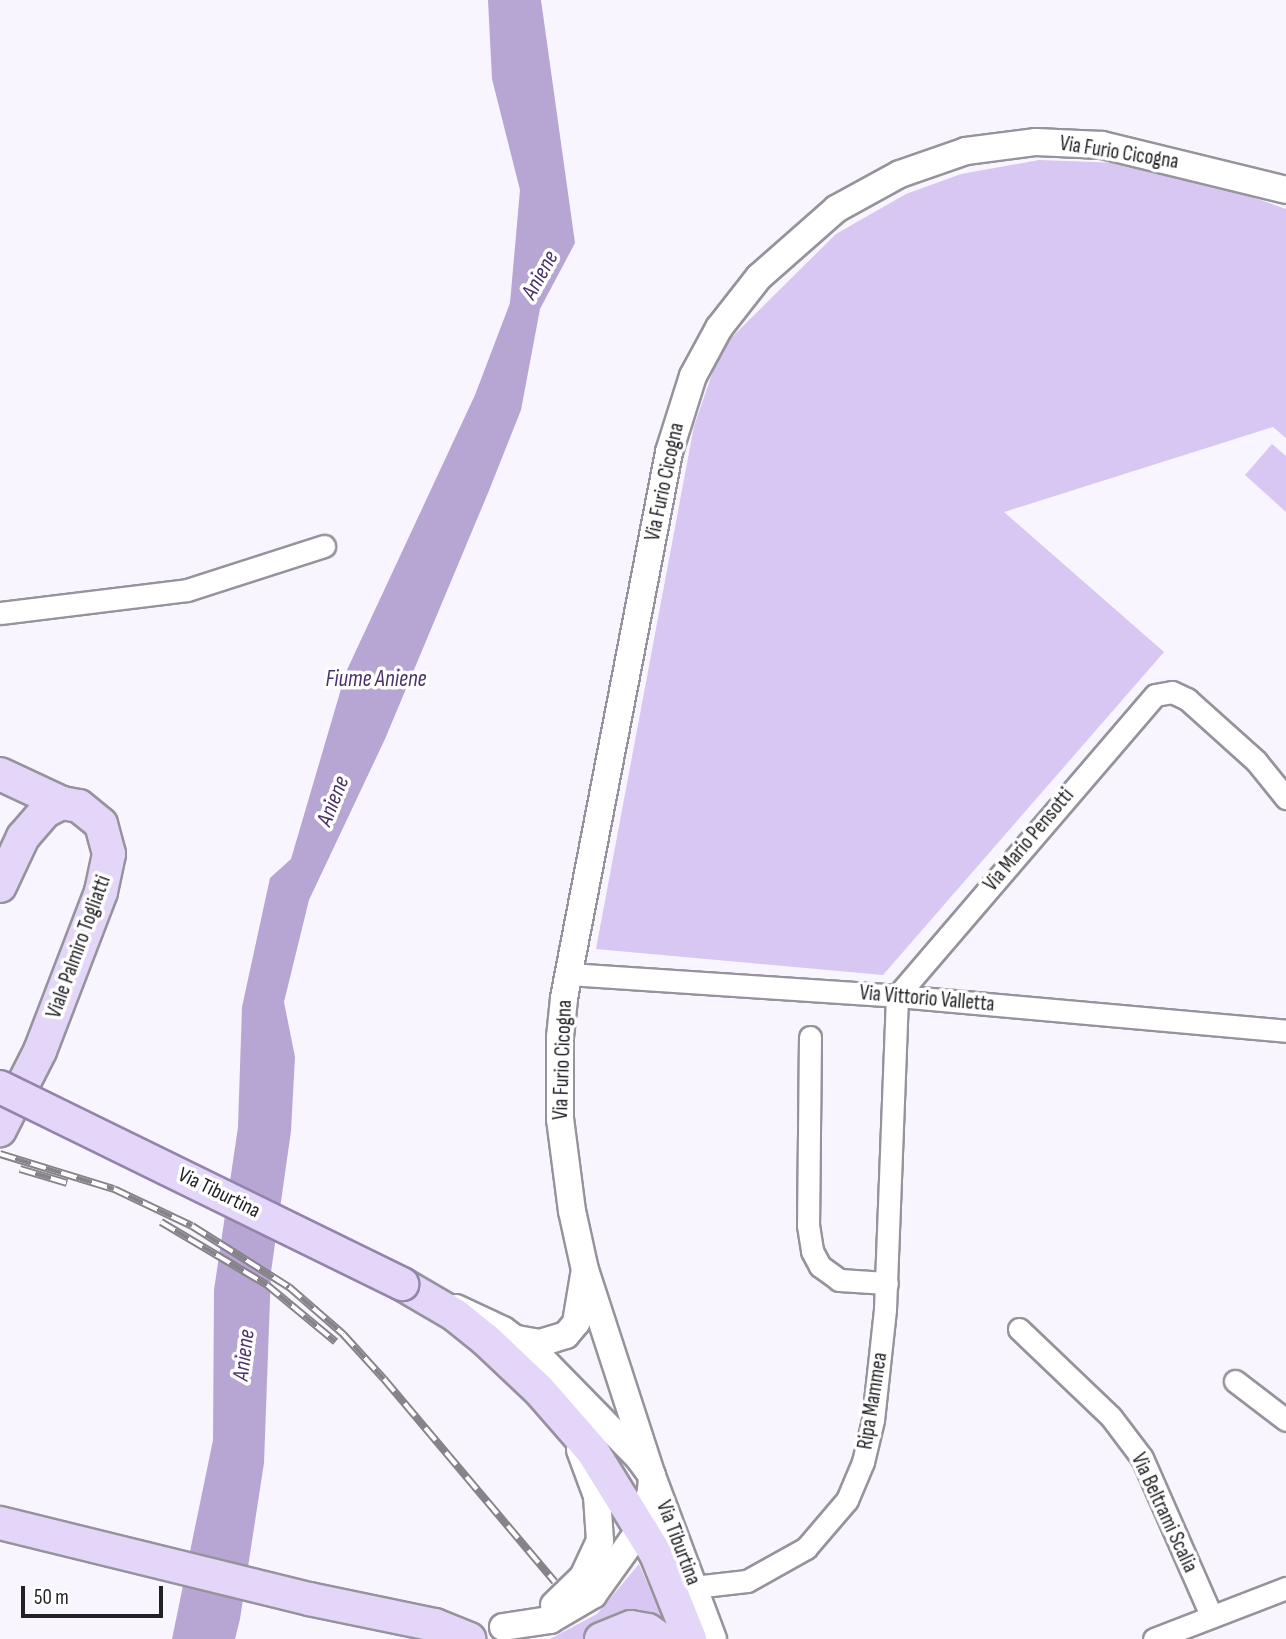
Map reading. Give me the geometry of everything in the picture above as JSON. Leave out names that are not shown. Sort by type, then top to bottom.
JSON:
[{"type":"main road","points":[[0,774],[62,803]]},
{"type":"main road","points":[[0,886],[29,827],[46,811],[62,803]]},
{"type":"main road","name":"Viale Palmiro Togliatti","points":[[0,1130],[51,1026],[108,865],[108,845],[102,824],[79,806],[62,803]]},
{"type":"main road","name":"Via Tiburtina","points":[[0,1087],[402,1284],[436,1303],[508,1359],[604,1467],[641,1528],[690,1639]]},
{"type":"main road","points":[[3,1523],[309,1599],[435,1625],[469,1639]]},
{"type":"main road","points":[[601,1639],[631,1627],[648,1630],[661,1639]]},
{"type":"street","name":"Via Furio Cicogna","points":[[653,1476],[585,1270],[572,1211],[560,1118],[559,1044],[568,974],[669,452],[693,376],[719,328],[759,277],[836,209],[900,174],[966,150],[1036,142],[1102,145],[1286,190]]},
{"type":"street","points":[[0,614],[187,590],[324,546]]},
{"type":"street","name":"Via Mario Pensotti","points":[[897,996],[1147,702],[1167,692],[1183,696],[1250,755],[1286,798]]},
{"type":"street","name":"Via Vittorio Valletta","points":[[568,974],[897,996],[1286,1031]]},
{"type":"street","name":"Ripa Mammea","points":[[694,1587],[732,1585],[777,1567],[812,1542],[847,1500],[873,1420],[887,1283],[897,996]]},
{"type":"street","points":[[810,1037],[808,1225],[812,1251],[820,1266],[839,1280],[887,1283]]},
{"type":"street","name":"Via Furio Cicogna","points":[[517,1339],[548,1342],[572,1329],[579,1311],[585,1270]]},
{"type":"street","name":"Via Tiburtina","points":[[436,1303],[474,1314],[517,1339],[550,1366],[653,1476],[713,1639]]},
{"type":"street","name":"Via Beltrami Scalia","points":[[1019,1329],[1111,1417],[1142,1458],[1210,1615]]},
{"type":"street","points":[[1235,1381],[1286,1420]]},
{"type":"street","points":[[503,1627],[564,1598],[583,1577],[600,1541],[594,1487],[567,1423]]},
{"type":"street","points":[[435,1625],[503,1627],[550,1620],[579,1605],[602,1586],[641,1528],[653,1476]]},
{"type":"street","points":[[1154,1639],[1210,1615],[1286,1588]]},
{"type":"shaded area","points":[[1039,160],[1120,163],[1209,182],[1286,209],[1286,438],[1273,427],[1004,512],[1164,652],[883,975],[596,949],[694,426],[721,348],[836,234],[906,194],[961,174]]},
{"type":"shaded area","points":[[1272,444],[1286,456],[1286,512],[1245,475]]},
{"type":"shaded area","points":[[639,1564],[663,1620],[630,1612],[610,1617],[584,1639],[550,1639],[597,1614]]},
{"type":"water","name":"Fiume Aniene","points":[[488,0],[541,0],[575,243],[540,309],[521,410],[488,493],[385,739],[309,900],[284,1002],[295,1057],[291,1131],[271,1272],[264,1463],[240,1619],[235,1639],[172,1639],[213,1440],[214,1290],[238,1127],[242,1007],[270,878],[291,859],[346,672],[475,395],[510,303],[520,190],[492,79]]},
{"type":"railway","points":[[0,1154],[114,1189],[192,1226],[289,1287],[343,1334],[384,1379],[555,1582]]},
{"type":"railway","points":[[20,1169],[67,1183]]},
{"type":"railway","points":[[161,1222],[267,1285],[336,1342]]},
{"type":"water label","name":"Aniene","points":[[540,275]]},
{"type":"water label","name":"Aniene","points":[[333,801]]},
{"type":"water label","name":"Aniene","points":[[244,1355]]}]
